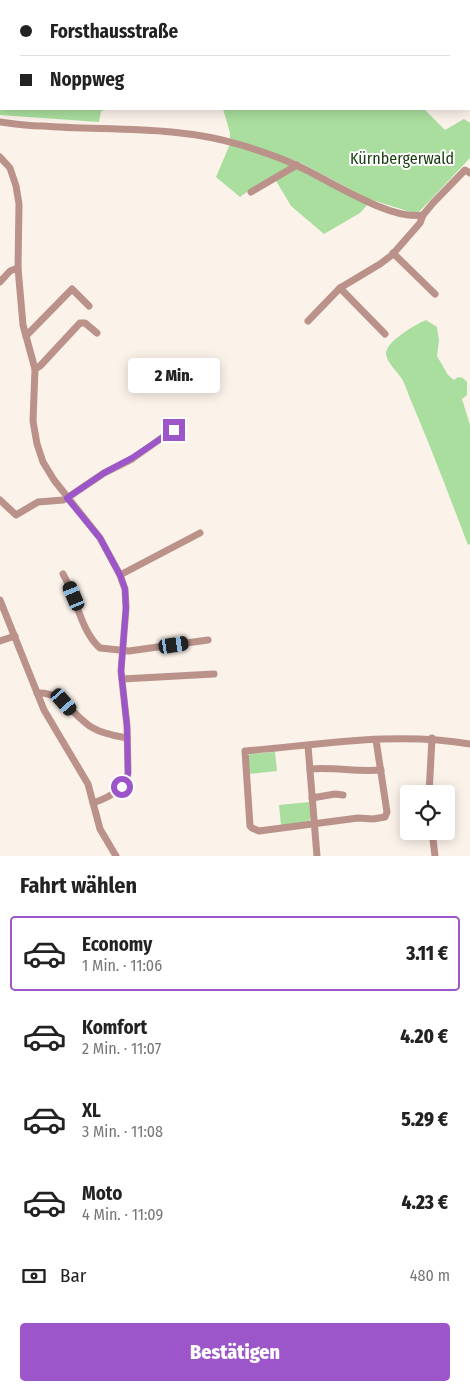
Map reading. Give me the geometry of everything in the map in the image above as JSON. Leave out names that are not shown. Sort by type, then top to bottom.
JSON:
[{"type":"street","points":[[0,122],[42,126],[180,132],[207,137],[241,145],[297,165],[370,202],[410,215],[424,215]]},
{"type":"street","points":[[0,157],[10,168],[16,186],[20,218],[18,268],[22,319],[35,369],[33,421],[35,435],[47,469],[67,498],[100,538],[120,575],[125,589],[122,679],[128,773],[125,784],[118,791],[92,802]]},
{"type":"street","points":[[251,192],[297,165]]},
{"type":"street","points":[[308,321],[340,288],[380,264],[393,253],[465,170],[470,174]]},
{"type":"street","points":[[393,253],[435,294]]},
{"type":"street","points":[[0,282],[10,271],[18,268]]},
{"type":"street","points":[[340,288],[386,334]]},
{"type":"street","points":[[26,336],[72,289],[89,306]]},
{"type":"street","points":[[35,369],[40,366],[77,325],[85,323],[97,333]]},
{"type":"street","points":[[0,500],[16,515],[38,502],[64,500],[104,473],[132,458],[177,427]]},
{"type":"street","points":[[120,575],[200,533]]},
{"type":"street","points":[[63,574],[74,596],[88,633],[96,645],[104,649],[139,650],[208,640]]},
{"type":"street","points":[[0,600],[37,693],[52,724],[84,775],[100,829],[116,856]]},
{"type":"street","points":[[0,641],[14,636]]},
{"type":"street","points":[[122,679],[214,674]]},
{"type":"street","points":[[37,693],[58,697],[79,718],[96,730],[127,738]]},
{"type":"street","points":[[376,740],[387,812],[385,818],[358,818],[259,830],[252,828],[244,752],[376,740],[432,738],[470,744]]},
{"type":"street","points":[[430,785],[432,738]]},
{"type":"street","points":[[308,746],[318,856]]},
{"type":"street","points":[[310,769],[381,770]]},
{"type":"street","points":[[312,798],[335,794],[343,795]]},
{"type":"street","points":[[433,840],[435,856]]},
{"type":"green space","points":[[0,110],[106,110],[101,111],[99,122],[0,115]]},
{"type":"green space","name":"Kürnbergerwald","points":[[223,110],[425,110],[445,130],[464,119],[470,123],[470,158],[417,214],[369,199],[299,162],[230,139]]},
{"type":"green space","points":[[230,144],[292,165],[255,186],[240,197],[216,177]]},
{"type":"green space","points":[[297,167],[368,204],[360,213],[324,234],[291,206],[275,179]]},
{"type":"green space","points":[[426,320],[437,327],[439,341],[437,356],[448,375],[454,380],[458,377],[463,378],[467,382],[467,395],[462,399],[470,425],[470,544],[468,545],[405,385],[386,356],[388,348],[396,338]]},
{"type":"green space","points":[[275,752],[277,771],[248,774],[248,756],[250,754]]},
{"type":"green space","points":[[309,802],[311,817],[309,821],[281,825],[279,805]]},
{"type":"route","points":[[122,787],[125,784],[128,773],[127,726],[121,671],[126,608],[125,589],[123,581],[100,538],[67,498],[174,430]]}]
